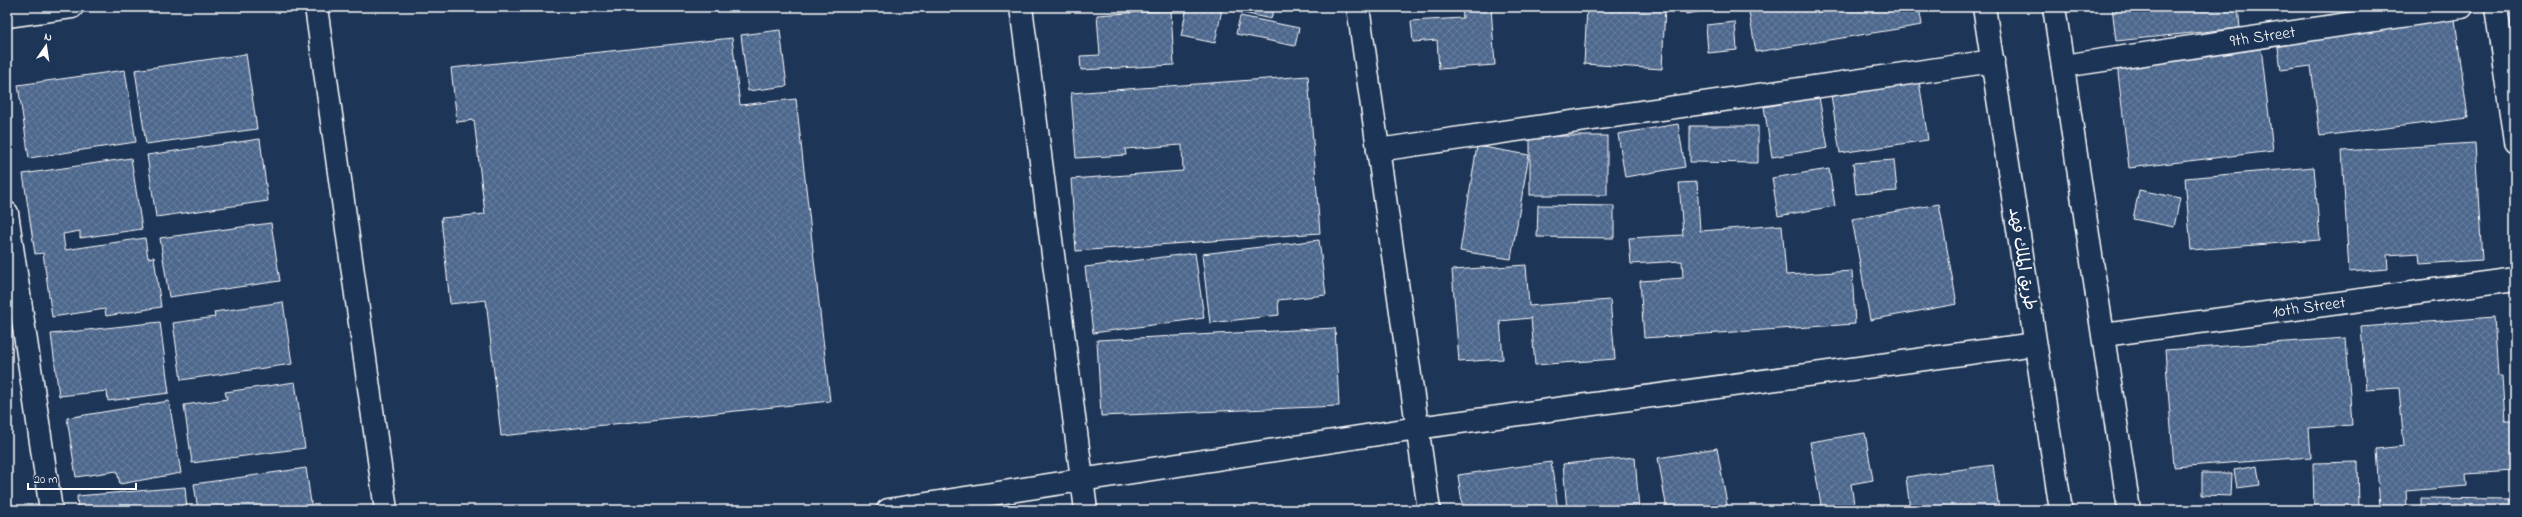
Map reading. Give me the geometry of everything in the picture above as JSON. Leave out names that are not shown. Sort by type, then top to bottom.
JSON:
[{"type":"main road","points":[[7,16],[72,7]]},
{"type":"main road","points":[[316,7],[386,510]]},
{"type":"main road","points":[[1021,7],[1086,510]]},
{"type":"main road","points":[[1358,7],[1429,510]]},
{"type":"main road","name":"طريق الملك فهد","points":[[1984,7],[2061,510]]},
{"type":"main road","points":[[2054,7],[2129,510]]},
{"type":"main road","name":"9th Street","points":[[2063,66],[2462,7]]},
{"type":"main road","points":[[2496,7],[2515,142]]},
{"type":"main road","points":[[1378,150],[1993,61]]},
{"type":"main road","points":[[7,213],[51,510]]},
{"type":"main road","name":"10th Street","points":[[2104,335],[2515,279]]},
{"type":"main road","points":[[888,510],[1417,428],[2035,344]]},
{"type":"building","points":[[1187,7],[1222,9],[1215,43],[1181,36]]},
{"type":"building","points":[[1216,7],[1274,7],[1271,19]]},
{"type":"building","points":[[1462,7],[1491,7],[1495,65],[1439,69],[1437,40],[1413,42],[1411,21],[1463,18]]},
{"type":"building","points":[[1587,7],[1665,7],[1662,69],[1584,64]]},
{"type":"building","points":[[1685,7],[1727,7],[1686,14]]},
{"type":"building","points":[[1748,7],[1919,7],[1922,25],[1756,52]]},
{"type":"building","points":[[2112,7],[2238,7],[2240,28],[2116,41]]},
{"type":"building","points":[[2515,8],[2515,30],[2511,9]]},
{"type":"building","points":[[1171,10],[1174,65],[1081,70],[1080,56],[1100,55],[1097,15]]},
{"type":"building","points":[[1240,16],[1299,28],[1295,46],[1236,34]]},
{"type":"building","points":[[2455,19],[2468,118],[2320,136],[2311,66],[2281,70],[2277,40]]},
{"type":"building","points":[[1735,22],[1737,50],[1708,53],[1706,25]]},
{"type":"building","points":[[780,30],[787,86],[748,91],[741,35]]},
{"type":"building","points":[[732,38],[740,105],[796,99],[830,401],[501,436],[486,300],[450,304],[441,218],[485,214],[474,120],[457,122],[451,68]]},
{"type":"building","points":[[2261,47],[2273,151],[2129,168],[2117,64]]},
{"type":"building","points":[[246,54],[257,129],[146,144],[135,70]]},
{"type":"building","points":[[125,70],[136,142],[29,158],[18,85]]},
{"type":"building","points":[[1308,76],[1320,233],[1076,251],[1071,179],[1183,171],[1182,145],[1125,149],[1126,155],[1076,158],[1071,93]]},
{"type":"building","points":[[1919,81],[1928,140],[1840,153],[1831,95]]},
{"type":"building","points":[[1819,97],[1828,148],[1772,157],[1764,107]]},
{"type":"building","points":[[1678,124],[1685,167],[1625,177],[1618,134]]},
{"type":"building","points":[[1690,126],[1758,126],[1758,163],[1690,162]]},
{"type":"building","points":[[1530,136],[1607,136],[1607,195],[1530,195]]},
{"type":"building","points":[[260,139],[268,201],[156,217],[147,155]]},
{"type":"building","points":[[2475,143],[2482,260],[2420,264],[2419,253],[2387,255],[2388,269],[2349,272],[2342,151]]},
{"type":"building","points":[[1477,146],[1529,155],[1511,259],[1460,251]]},
{"type":"building","points":[[131,158],[142,229],[80,238],[80,231],[63,234],[65,250],[145,238],[148,258],[154,257],[161,307],[106,316],[105,309],[52,317],[43,253],[35,254],[23,174]]},
{"type":"building","points":[[1894,160],[1897,191],[1856,194],[1853,163]]},
{"type":"building","points":[[2314,167],[2320,240],[2191,250],[2185,178]]},
{"type":"building","points":[[1829,169],[1835,206],[1778,216],[1772,178]]},
{"type":"building","points":[[1697,182],[1700,231],[1782,225],[1786,275],[1852,271],[1855,324],[1644,338],[1640,281],[1683,278],[1682,261],[1631,264],[1629,238],[1683,235],[1679,183]]},
{"type":"building","points":[[2139,190],[2180,198],[2174,227],[2133,219]]},
{"type":"building","points":[[1939,204],[1957,304],[1870,320],[1852,219]]},
{"type":"building","points":[[1538,205],[1614,206],[1614,238],[1537,237]]},
{"type":"building","points":[[271,223],[280,281],[169,297],[160,238]]},
{"type":"building","points":[[1319,240],[1326,295],[1278,300],[1279,315],[1210,323],[1202,254]]},
{"type":"building","points":[[1195,253],[1204,318],[1093,333],[1085,267]]},
{"type":"building","points":[[1526,265],[1529,306],[1610,300],[1615,359],[1535,365],[1531,318],[1500,321],[1503,359],[1459,362],[1452,270]]},
{"type":"building","points":[[283,302],[292,364],[181,380],[173,323],[215,317],[214,312]]},
{"type":"building","points":[[2494,317],[2498,376],[2502,376],[2505,421],[2514,421],[2515,471],[2466,474],[2467,486],[2406,491],[2407,507],[2380,509],[2376,449],[2404,446],[2399,388],[2366,390],[2361,327]]},
{"type":"building","points":[[160,322],[169,393],[108,401],[107,391],[59,396],[51,334]]},
{"type":"building","points":[[1335,328],[1339,406],[1101,416],[1097,340]]},
{"type":"building","points":[[2346,338],[2352,425],[2309,428],[2311,457],[2174,467],[2165,350]]},
{"type":"building","points":[[295,382],[305,448],[192,463],[184,405],[227,399],[225,392]]},
{"type":"building","points":[[169,401],[181,473],[120,484],[117,471],[76,477],[67,418]]},
{"type":"building","points":[[1865,433],[1873,480],[1851,484],[1855,510],[1822,510],[1810,442]]},
{"type":"building","points":[[1717,448],[1728,510],[1667,510],[1658,458]]},
{"type":"building","points":[[1635,457],[1639,510],[1567,510],[1563,464]]},
{"type":"building","points":[[1551,462],[1558,510],[1463,510],[1458,475]]},
{"type":"building","points":[[2358,462],[2359,510],[2314,510],[2313,463]]},
{"type":"building","points":[[1993,465],[1999,510],[1910,510],[1906,477]]},
{"type":"building","points":[[2257,466],[2260,485],[2237,488],[2234,470]]},
{"type":"building","points":[[306,468],[312,510],[198,510],[194,484]]},
{"type":"building","points":[[2202,473],[2232,473],[2231,496],[2202,495]]},
{"type":"building","points":[[185,487],[187,510],[78,510],[77,496]]},
{"type":"building","points":[[2421,498],[2510,499],[2510,510],[2421,510]]}]
